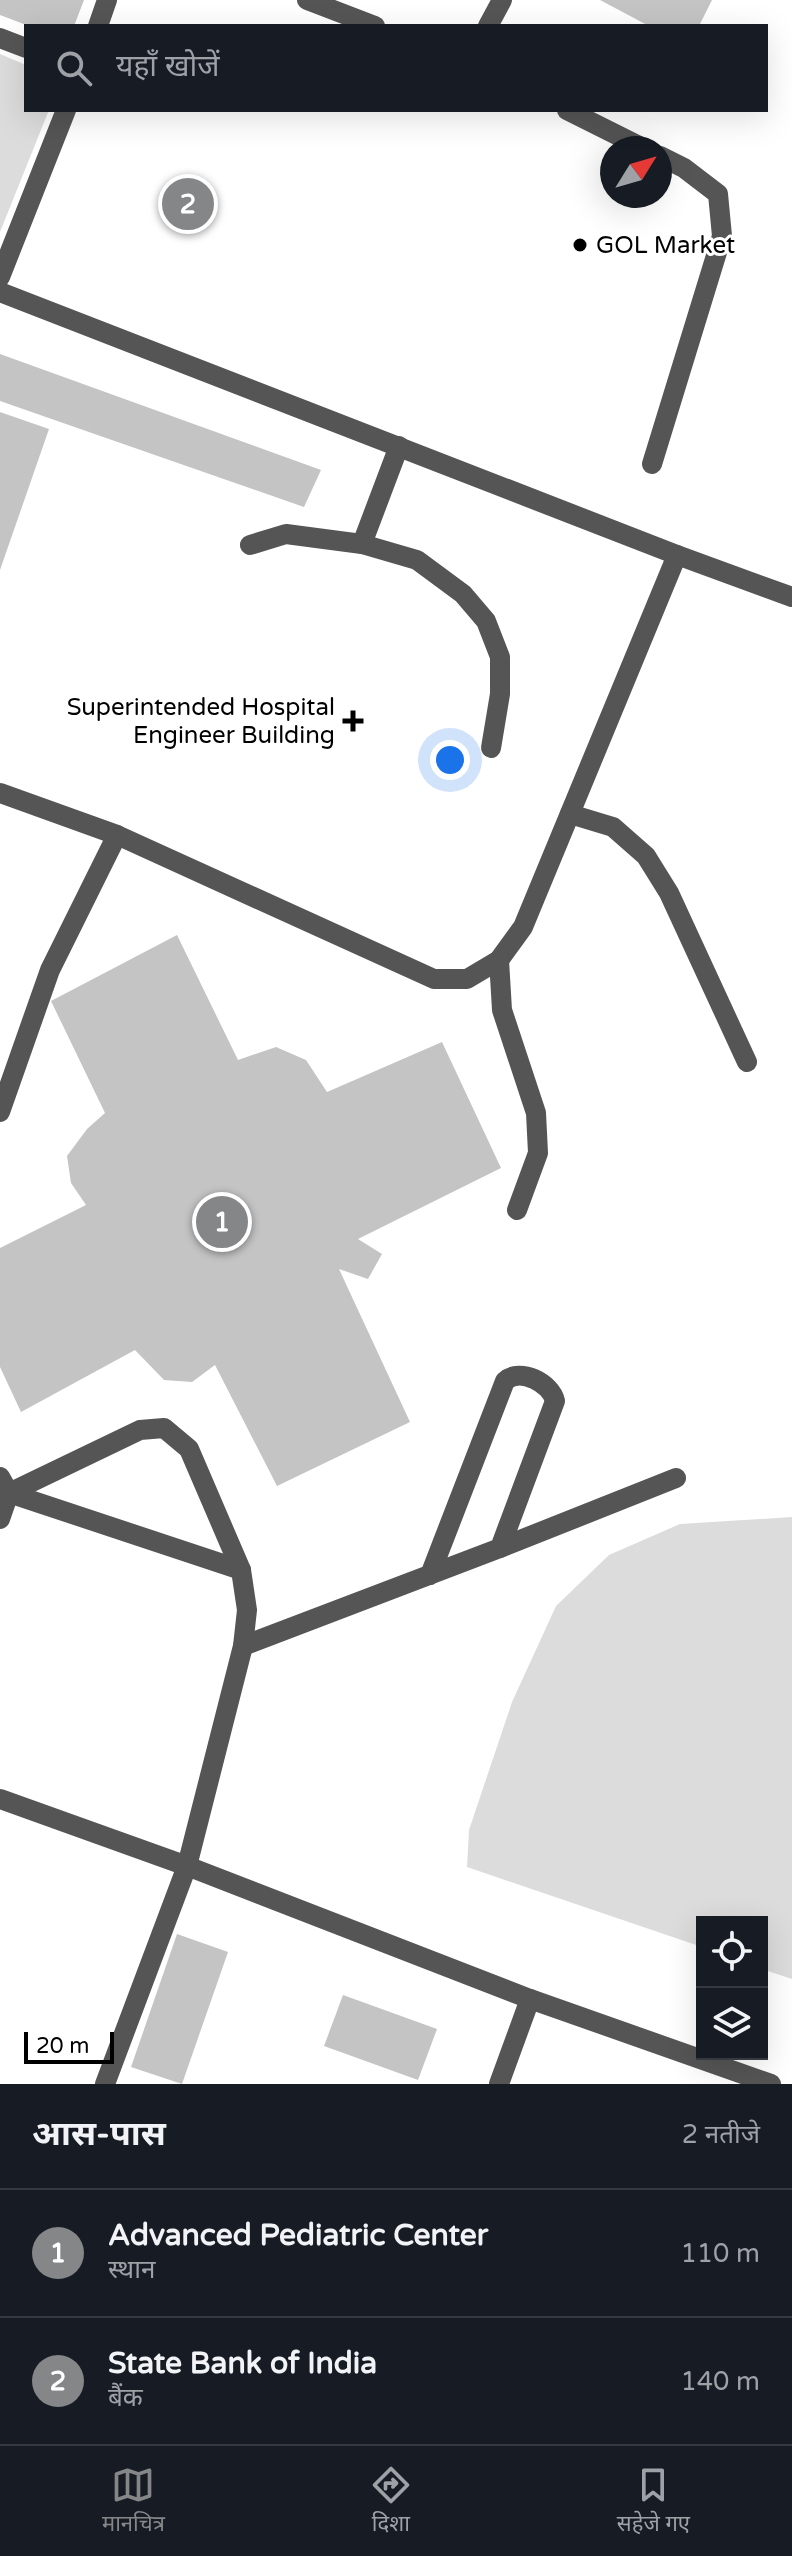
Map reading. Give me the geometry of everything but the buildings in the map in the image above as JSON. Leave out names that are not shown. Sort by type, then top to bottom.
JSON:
[{"type":"street","points":[[99,24],[107,0]]},
{"type":"street","points":[[307,0],[370,24]]},
{"type":"street","points":[[489,24],[502,0]]},
{"type":"street","points":[[0,38],[24,47]]},
{"type":"street","points":[[0,277],[65,112]]},
{"type":"street","points":[[571,112],[619,136]]},
{"type":"street","points":[[652,464],[722,236],[718,194],[672,162]]},
{"type":"street","points":[[0,292],[792,597]]},
{"type":"street","points":[[362,544],[399,446]]},
{"type":"street","points":[[250,545],[286,534],[362,544],[417,560],[463,594],[486,621],[500,657],[500,694],[491,748]]},
{"type":"street","points":[[0,793],[117,835],[434,979],[467,979],[499,960],[523,927],[677,555]]},
{"type":"street","points":[[570,814],[613,827],[646,856],[669,893],[747,1062]]},
{"type":"street","points":[[0,1112],[50,970],[117,835]]},
{"type":"street","points":[[499,960],[502,1010],[536,1113],[538,1153],[517,1210]]},
{"type":"street","points":[[430,1575],[505,1381],[508,1376],[516,1374],[545,1383],[553,1391],[555,1401],[500,1548]]},
{"type":"street","points":[[4,1485],[140,1430],[164,1428],[189,1449],[241,1570],[247,1610],[243,1646],[187,1866],[105,2084]]},
{"type":"street","points":[[243,1646],[676,1478]]},
{"type":"street","points":[[0,1519],[4,1485]]},
{"type":"street","points":[[4,1485],[241,1570]]},
{"type":"street","points":[[0,1799],[187,1866],[530,1999],[771,2084]]},
{"type":"street","points":[[499,2084],[530,1999]]},
{"type":"shaded area","points":[[0,54],[24,64],[24,112],[48,112],[0,232]]},
{"type":"shaded area","points":[[792,1517],[792,1979],[768,1971],[768,1916],[696,1916],[696,1945],[467,1867],[469,1830],[512,1702],[556,1606],[609,1555],[680,1524]]},
{"type":"place","name":"State Bank of India","points":[[188,204]]},
{"type":"place","name":"GOL Market","points":[[580,245]]},
{"type":"place","name":"Superintended Hospital Engineer Building","points":[[353,721]]},
{"type":"place","name":"Advanced Pediatric Center","points":[[222,1222]]}]
